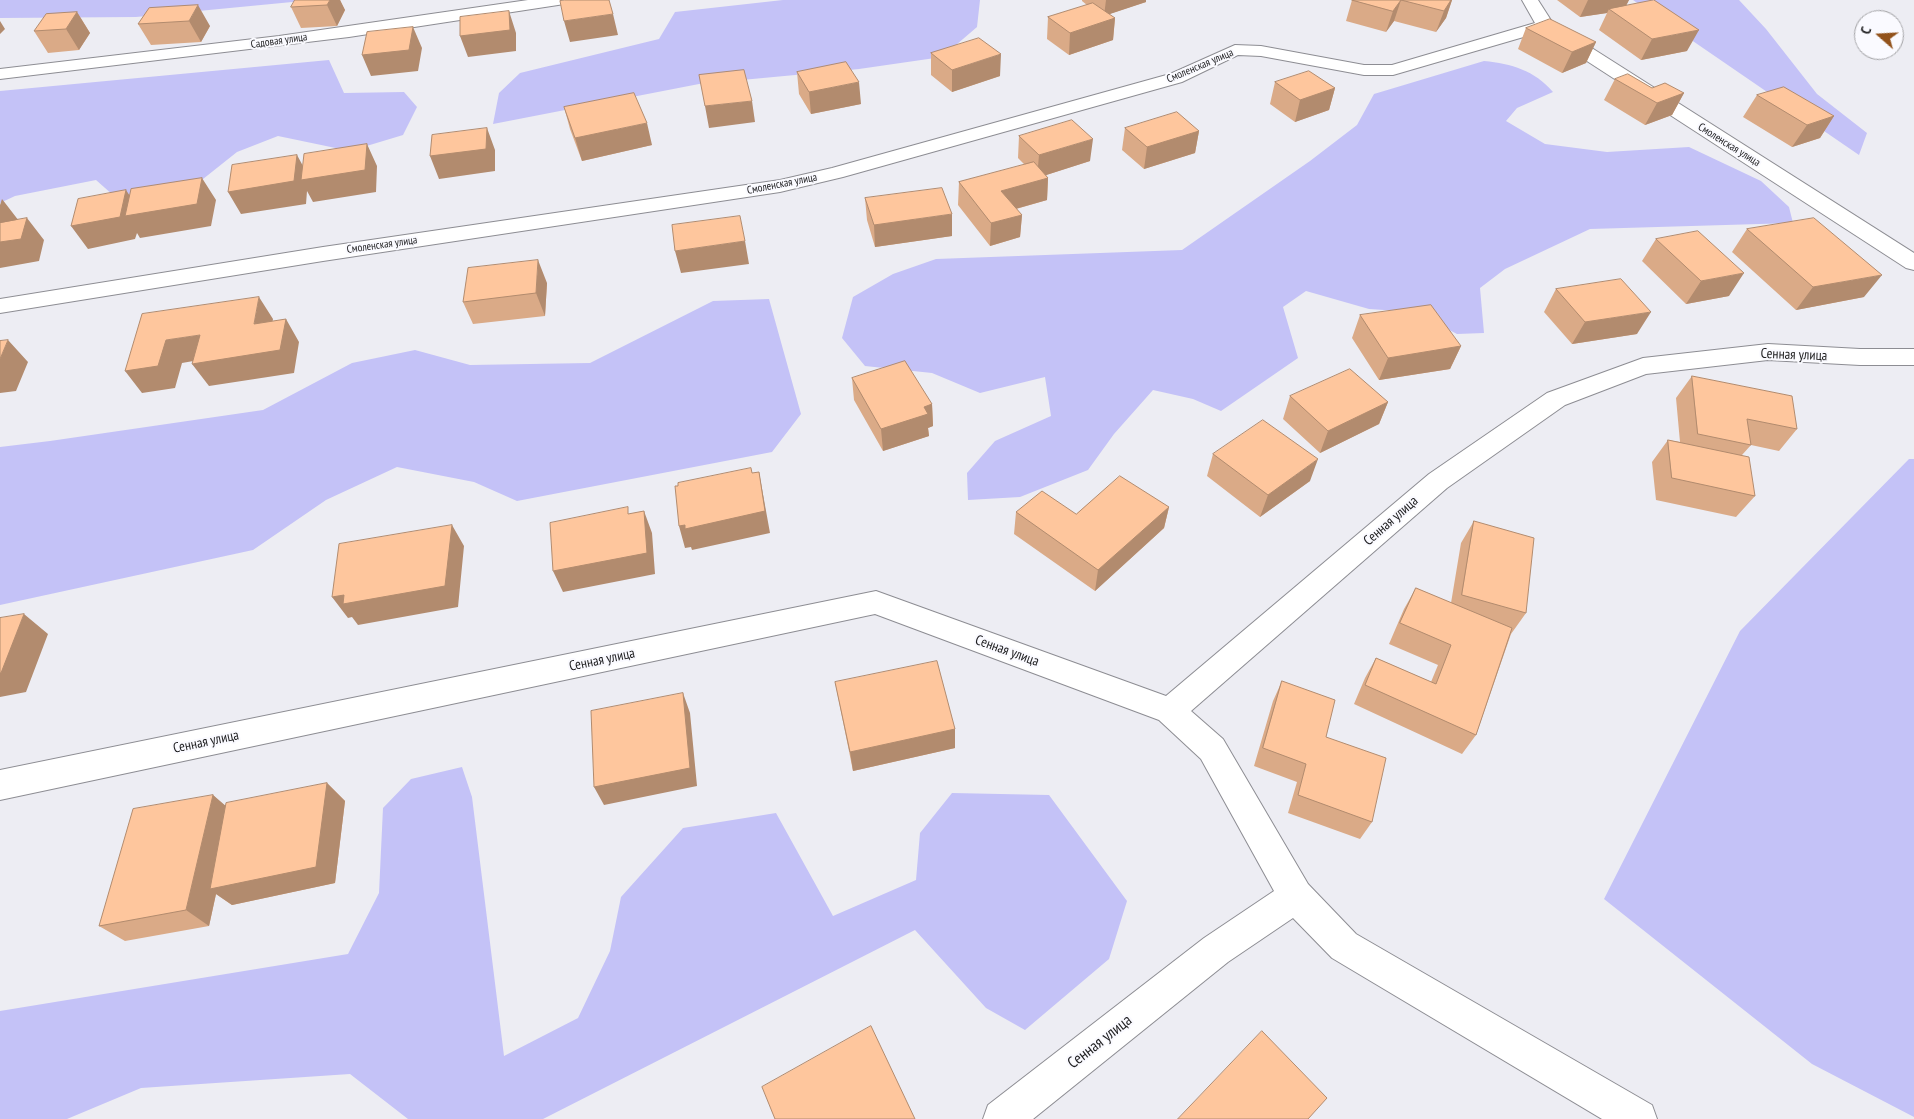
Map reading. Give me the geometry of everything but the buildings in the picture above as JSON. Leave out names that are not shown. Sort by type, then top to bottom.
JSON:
[{"type":"street","name":"Садовая улица","points":[[0,74],[231,48],[476,14],[558,0]]},
{"type":"street","name":"Смоленская улица","points":[[1530,0],[1545,25],[1580,50],[1914,263]]},
{"type":"street","name":"Смоленская улица","points":[[0,306],[313,256],[780,186],[836,173],[1176,78],[1235,50],[1261,51],[1364,70],[1393,70],[1545,25]]},
{"type":"street","name":"Сенная улица","points":[[0,785],[876,602],[1170,711],[1438,481],[1556,399],[1643,366],[1768,352],[1860,357],[1914,357]]},
{"type":"street","points":[[1170,711],[1212,749],[1296,896],[1344,946],[1638,1119]]},
{"type":"street","name":"Сенная улица","points":[[1002,1119],[1216,950],[1296,896]]},
{"type":"shaded area","points":[[0,0],[313,0],[136,17],[0,18]]},
{"type":"shaded area","points":[[783,0],[980,0],[977,27],[942,57],[859,69],[699,84],[493,124],[499,93],[520,73],[659,39],[675,12]]},
{"type":"shaded area","points":[[1633,0],[1739,0],[1766,29],[1817,94],[1867,133],[1859,155]]},
{"type":"shaded area","points":[[329,60],[344,93],[404,92],[417,107],[403,135],[350,151],[278,136],[237,152],[198,183],[122,203],[96,180],[15,196],[0,203],[0,91]]},
{"type":"shaded area","points":[[1484,61],[1522,69],[1538,78],[1553,92],[1517,108],[1506,121],[1545,144],[1607,152],[1689,147],[1761,181],[1789,207],[1793,223],[1590,229],[1505,269],[1480,288],[1484,333],[1457,334],[1414,312],[1369,309],[1306,291],[1283,307],[1298,358],[1221,411],[1193,399],[1153,390],[1114,434],[1088,470],[1020,497],[968,500],[967,473],[995,441],[1051,416],[1045,377],[980,393],[932,373],[865,366],[842,338],[853,297],[893,274],[936,259],[1182,250],[1310,161],[1357,125],[1374,94]]},
{"type":"shaded area","points":[[769,299],[801,414],[772,452],[517,501],[474,482],[397,467],[326,500],[253,550],[0,605],[0,447],[263,410],[352,363],[415,350],[470,365],[590,363],[713,301]]},
{"type":"shaded area","points":[[1909,459],[1914,459],[1914,1117],[1812,1064],[1604,899],[1740,631]]},
{"type":"shaded area","points":[[462,767],[472,797],[504,1056],[578,1018],[610,951],[621,897],[683,828],[776,813],[833,916],[916,880],[920,833],[952,793],[1049,795],[1127,901],[1109,959],[1025,1030],[986,1008],[915,930],[543,1119],[408,1119],[350,1074],[141,1088],[67,1119],[0,1119],[0,1011],[348,954],[379,893],[383,808],[411,779]]}]
